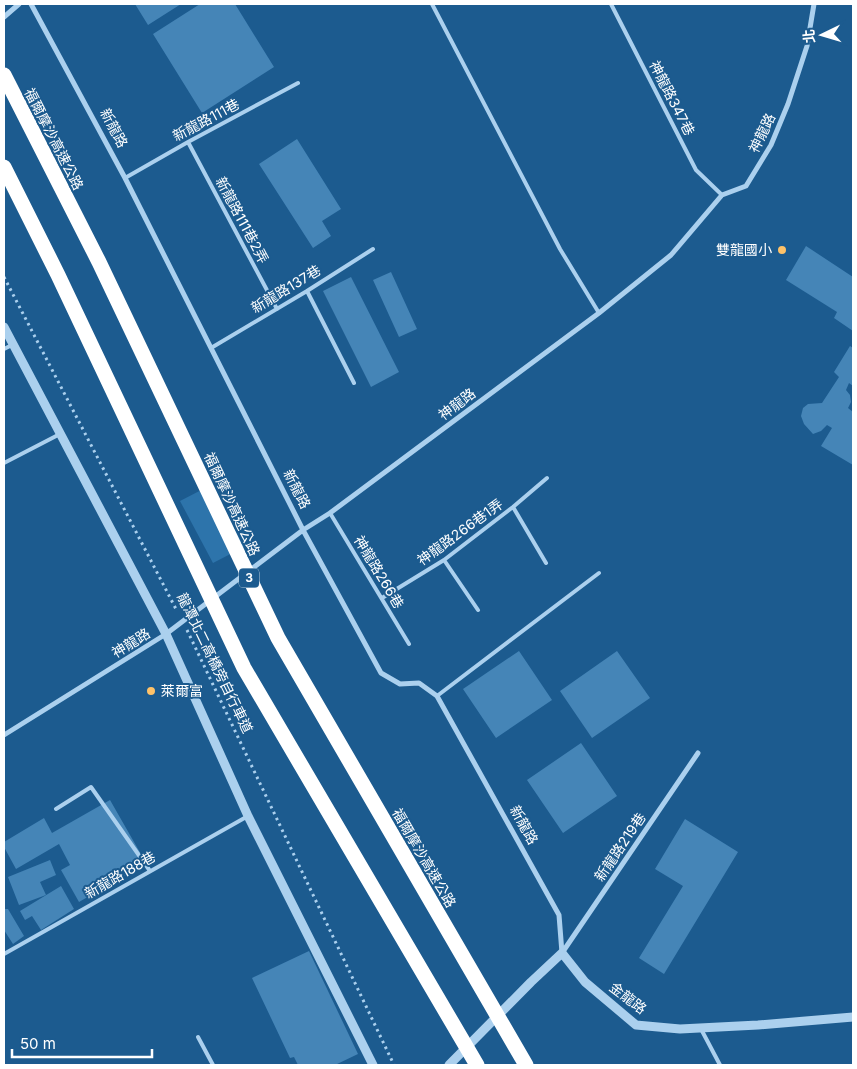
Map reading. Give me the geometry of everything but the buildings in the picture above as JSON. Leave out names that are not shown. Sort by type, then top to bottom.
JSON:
[{"type":"highway","name":"福爾摩沙高速公路","points":[[4,75],[99,262],[278,638],[526,1065]]},
{"type":"highway","points":[[4,166],[58,274],[244,668],[476,1065]]},
{"type":"street","points":[[4,17],[19,4]]},
{"type":"street","name":"新龍路","points":[[31,4],[125,178],[302,530],[381,673],[400,684],[419,684],[437,696],[559,916],[562,953]]},
{"type":"street","name":"神龍路","points":[[4,735],[183,622],[302,530],[330,512],[599,312],[671,255],[722,194],[746,186],[771,145],[788,104],[807,46],[814,4]]},
{"type":"street","points":[[4,327],[8,347],[60,434],[166,634],[248,816],[373,1065]]},
{"type":"street","name":"新龍路219巷","points":[[562,953],[698,753]]},
{"type":"street","points":[[449,1065],[562,953]]},
{"type":"street","name":"金龍路","points":[[562,953],[585,982],[636,1025],[680,1029],[758,1025],[853,1016]]},
{"type":"lane","points":[[432,4],[560,249],[599,312]]},
{"type":"lane","name":"神龍路347巷","points":[[611,4],[696,170],[722,194]]},
{"type":"lane","name":"新龍路111巷","points":[[125,178],[298,83]]},
{"type":"lane","name":"新龍路111巷2弄","points":[[188,142],[277,309]]},
{"type":"lane","name":"新龍路137巷","points":[[211,348],[373,249]]},
{"type":"lane","points":[[307,291],[354,383]]},
{"type":"lane","points":[[4,463],[60,434]]},
{"type":"lane","name":"神龍路266巷1弄","points":[[382,598],[444,560],[513,507],[547,478]]},
{"type":"lane","points":[[513,507],[546,563]]},
{"type":"lane","name":"神龍路266巷","points":[[330,512],[409,644]]},
{"type":"lane","points":[[444,560],[478,610]]},
{"type":"lane","points":[[437,696],[598,573]]},
{"type":"lane","points":[[56,809],[90,787],[150,871]]},
{"type":"lane","name":"新龍路188巷","points":[[4,954],[248,816]]},
{"type":"lane","points":[[700,1027],[720,1065]]},
{"type":"lane","points":[[198,1037],[213,1065]]},
{"type":"path","name":"龍潭北二高橋旁自行車道","points":[[4,277],[183,622],[394,1065]]},
{"type":"shaded area","points":[[211,485],[244,547],[213,563],[180,501]]},
{"type":"place","name":"雙龍國小","points":[[782,250]]},
{"type":"place","name":"萊爾富","points":[[151,691]]}]
